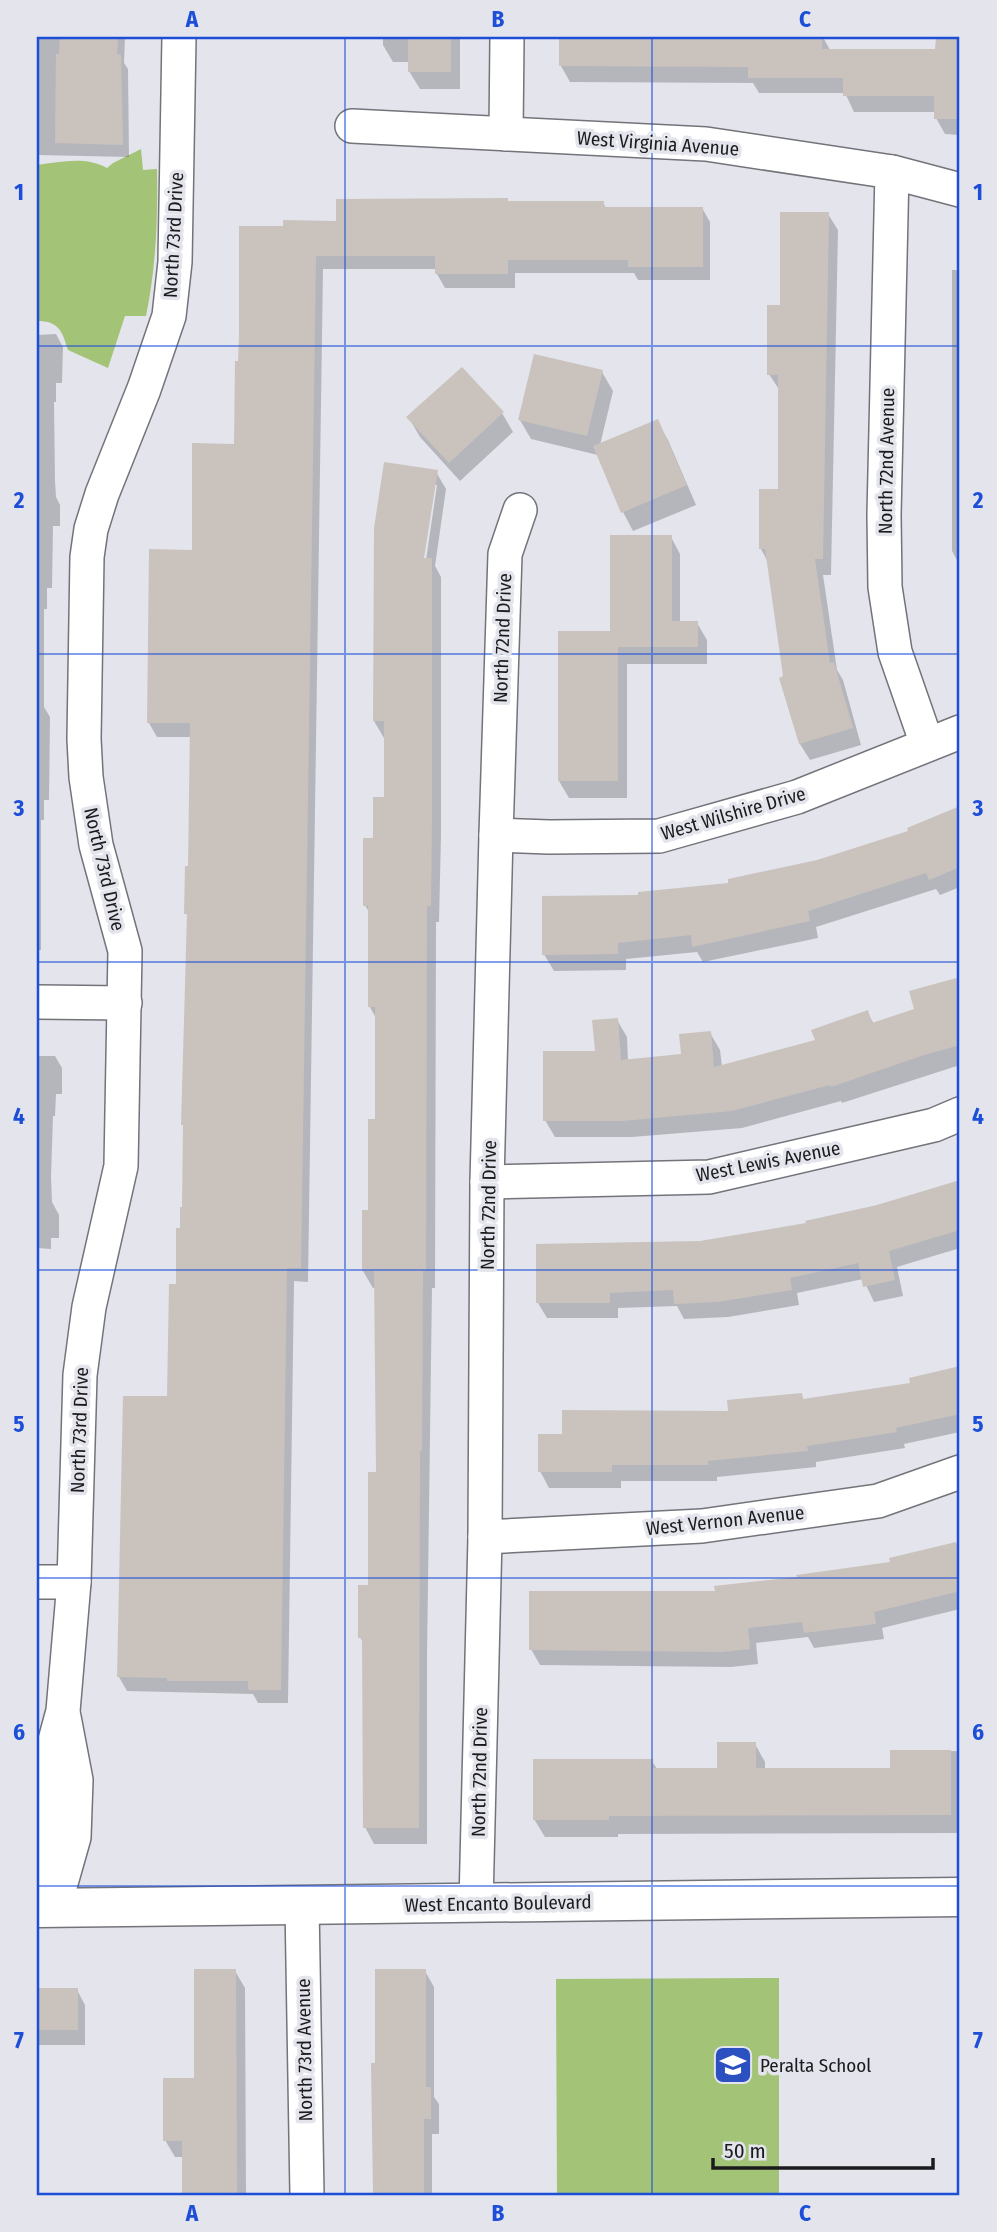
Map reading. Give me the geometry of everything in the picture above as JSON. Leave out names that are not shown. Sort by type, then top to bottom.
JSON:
[{"type":"street","name":"North 73rd Drive","points":[[45,1908],[47,1770],[63,1711],[74,1582],[80,1375],[89,1307],[121,1166],[125,951],[111,910],[96,845],[86,776],[84,739],[87,557],[91,529],[102,494],[144,389],[169,316],[175,262],[179,37]]},
{"type":"street","points":[[506,134],[507,37]]},
{"type":"street","name":"West Virginia Avenue","points":[[352,126],[706,144],[892,172],[960,190]]},
{"type":"street","name":"North 72nd Avenue","points":[[892,172],[884,501],[885,587],[895,652],[926,744]]},
{"type":"street","name":"North 72nd Drive","points":[[476,1903],[485,1536],[487,1182],[496,835],[505,554],[520,510]]},
{"type":"street","name":"West Wilshire Drive","points":[[496,835],[659,835],[797,796],[960,732]]},
{"type":"street","points":[[37,1002],[125,1003]]},
{"type":"street","name":"West Lewis Avenue","points":[[487,1182],[709,1177],[934,1125],[960,1114]]},
{"type":"street","name":"West Vernon Avenue","points":[[485,1536],[702,1526],[877,1501],[960,1472]]},
{"type":"street","points":[[37,1582],[74,1582]]},
{"type":"street","name":"West Encanto Boulevard","points":[[45,1908],[960,1898]]},
{"type":"street","name":"North 73rd Avenue","points":[[302,1905],[307,2195]]},
{"type":"green space","points":[[141,149],[143,170],[157,169],[156,243],[152,279],[146,316],[125,316],[108,368],[68,350],[64,337],[55,325],[37,321],[37,165],[81,161],[107,168]]},
{"type":"green space","points":[[779,1978],[779,2195],[557,2195],[556,1979]]},
{"type":"building","points":[[60,37],[118,37],[117,54],[121,55],[123,145],[55,143],[56,54],[59,54]]},
{"type":"building","points":[[408,37],[451,37],[451,72],[408,72]]},
{"type":"building","points":[[559,37],[822,37],[822,49],[935,49],[936,37],[960,38],[960,119],[934,119],[934,96],[843,96],[843,78],[748,78],[748,67],[559,66]]},
{"type":"building","points":[[508,198],[508,201],[604,201],[604,207],[703,207],[703,267],[628,267],[628,260],[508,260],[508,274],[435,274],[435,256],[316,256],[301,1268],[287,1268],[281,1690],[248,1690],[248,1681],[167,1681],[167,1678],[117,1677],[123,1396],[167,1396],[169,1284],[176,1284],[176,1228],[180,1228],[182,1207],[181,1125],[187,914],[184,914],[185,866],[188,866],[190,723],[147,723],[149,549],[192,550],[192,443],[234,444],[235,361],[238,361],[239,336],[239,226],[283,226],[283,220],[336,221],[336,199]]},
{"type":"building","points":[[780,212],[829,212],[823,559],[815,559],[830,663],[834,662],[853,728],[799,744],[779,678],[783,676],[765,549],[759,549],[759,489],[778,489],[778,375],[767,375],[767,305],[780,305]]},
{"type":"building","points":[[534,354],[603,370],[587,436],[518,420]]},
{"type":"building","points":[[462,367],[504,412],[449,463],[406,417]]},
{"type":"building","points":[[658,419],[687,485],[621,513],[593,446]]},
{"type":"building","points":[[384,462],[438,470],[424,558],[432,558],[432,816],[431,906],[427,906],[426,1271],[423,1271],[420,1451],[419,1828],[363,1828],[362,1638],[358,1638],[358,1585],[368,1585],[368,1472],[376,1472],[374,1271],[362,1271],[362,1210],[368,1210],[368,1119],[375,1119],[375,1007],[368,1007],[368,906],[363,906],[363,838],[373,838],[373,797],[384,797],[384,721],[373,721],[374,528]]},
{"type":"building","points":[[610,535],[672,535],[672,621],[698,621],[698,647],[618,647],[618,781],[558,781],[558,631],[610,631]]},
{"type":"building","points":[[960,806],[960,867],[929,880],[926,873],[808,911],[810,921],[692,947],[691,935],[618,943],[618,954],[542,955],[542,896],[638,895],[638,892],[728,883],[728,879],[817,860],[908,831],[907,828]]},
{"type":"building","points":[[960,977],[960,1045],[831,1087],[830,1085],[732,1111],[622,1121],[543,1121],[543,1051],[595,1051],[592,1020],[618,1018],[621,1060],[681,1054],[679,1034],[711,1031],[714,1067],[815,1040],[811,1030],[868,1010],[872,1023],[914,1009],[909,991]]},
{"type":"building","points":[[960,1180],[960,1230],[889,1251],[895,1280],[863,1287],[858,1263],[790,1278],[792,1290],[718,1302],[674,1304],[673,1290],[610,1293],[610,1303],[536,1303],[536,1244],[700,1241],[806,1223],[805,1221],[877,1205]]},
{"type":"building","points":[[960,1366],[960,1414],[896,1428],[897,1432],[807,1446],[808,1451],[708,1461],[708,1465],[612,1465],[612,1472],[538,1472],[538,1434],[562,1434],[562,1410],[728,1411],[727,1400],[802,1393],[803,1399],[910,1383],[909,1378]]},
{"type":"building","points":[[956,1542],[960,1558],[960,1591],[874,1612],[876,1624],[804,1633],[802,1622],[748,1628],[750,1649],[722,1652],[529,1650],[529,1591],[715,1591],[714,1586],[797,1577],[796,1575],[890,1562],[889,1558]]},
{"type":"building","points":[[717,1742],[756,1742],[756,1768],[890,1768],[890,1750],[951,1750],[951,1815],[609,1816],[609,1820],[533,1820],[533,1759],[653,1759],[653,1768],[717,1768]]},
{"type":"building","points":[[194,1969],[236,1969],[237,2195],[182,2195],[182,2141],[163,2141],[163,2078],[194,2078]]},
{"type":"building","points":[[375,1969],[426,1969],[426,2087],[431,2087],[431,2119],[424,2119],[424,2195],[373,2195],[371,2063],[375,2063]]},
{"type":"building","points":[[37,1988],[78,1988],[78,2030],[37,2030]]},
{"type":"place","name":"Peralta School","points":[[733,2065]]}]
